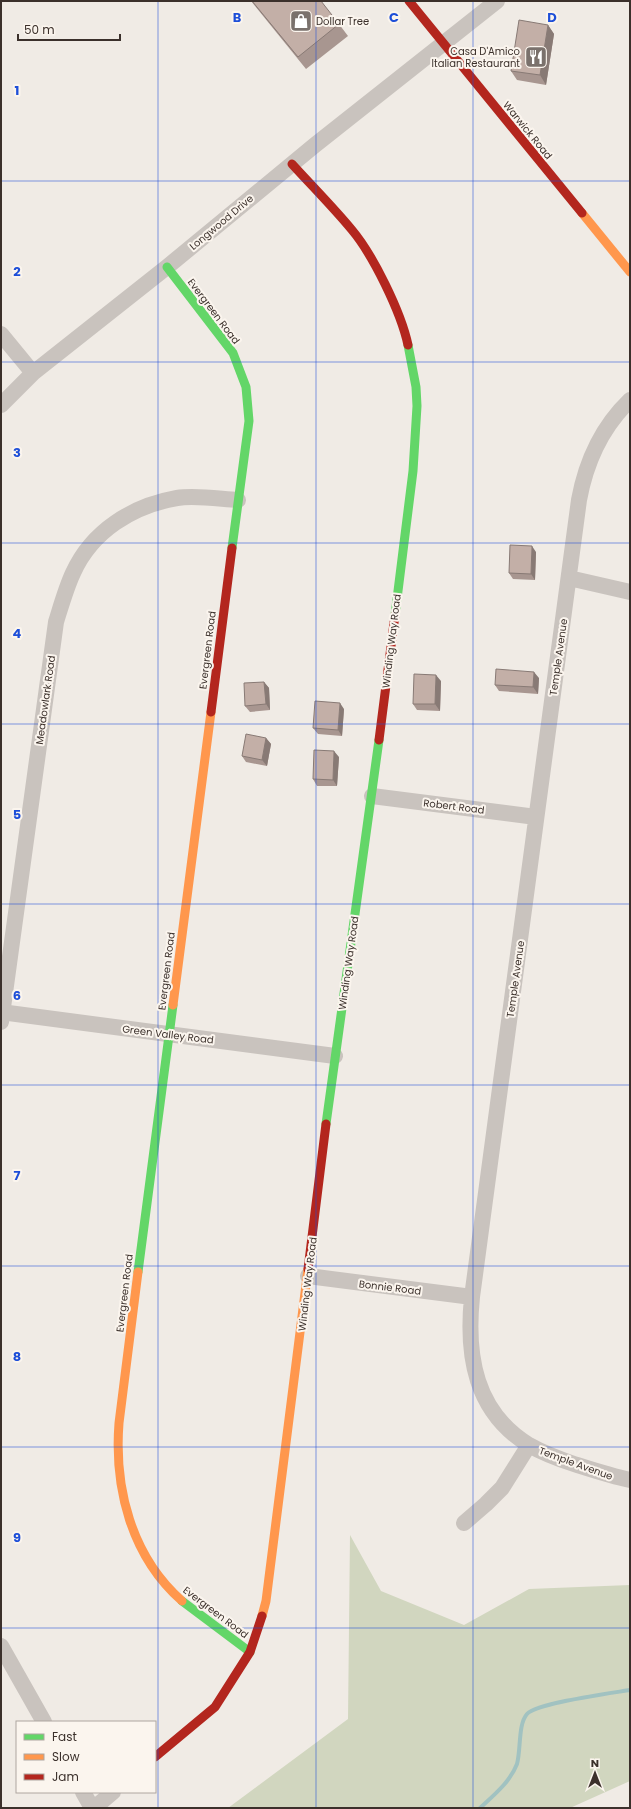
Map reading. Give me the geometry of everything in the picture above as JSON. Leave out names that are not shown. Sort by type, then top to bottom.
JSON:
[{"type":"street","name":"Warwick Road","points":[[409,1],[630,272]]},
{"type":"street","name":"Longwood Drive","points":[[1,405],[33,373],[497,1]]},
{"type":"street","name":"Winding Way Road","points":[[156,1756],[215,1707],[250,1652],[258,1632],[266,1601],[335,1056],[372,796],[413,471],[417,406],[416,387],[404,327],[379,273],[353,231],[292,164]]},
{"type":"street","name":"Evergreen Road","points":[[167,267],[233,353],[246,387],[249,421],[168,1034],[118,1438],[122,1486],[130,1528],[145,1559],[172,1592],[205,1620],[250,1652]]},
{"type":"street","points":[[1,334],[33,373]]},
{"type":"street","name":"Temple Avenue","points":[[630,400],[596,446],[585,471],[578,500],[470,1317],[470,1347],[473,1367],[487,1402],[499,1419],[529,1445],[566,1461],[630,1480]]},
{"type":"street","name":"Meadowlark Road","points":[[1,1015],[56,622],[73,573],[87,549],[113,523],[144,506],[178,498],[238,500]]},
{"type":"street","points":[[568,578],[630,592]]},
{"type":"street","name":"Robert Road","points":[[372,796],[536,817]]},
{"type":"street","name":"Green Valley Road","points":[[1,1015],[168,1034],[335,1056]]},
{"type":"street","name":"Bonnie Road","points":[[308,1276],[472,1297]]},
{"type":"street","points":[[464,1523],[502,1488],[529,1445]]},
{"type":"street","points":[[1,1646],[43,1721]]},
{"type":"street","points":[[84,1793],[93,1808],[112,1793]]},
{"type":"green space","points":[[350,1535],[381,1591],[464,1625],[529,1589],[630,1585],[630,1781],[570,1808],[228,1808],[348,1719]]},
{"type":"building","name":"Dollar Tree","points":[[252,1],[321,1],[339,24],[298,57]]},
{"type":"building","name":"Casa D'Amico Italian Restaurant","points":[[519,20],[548,25],[540,75],[511,71]]},
{"type":"building","points":[[510,545],[532,546],[531,574],[509,573]]},
{"type":"building","points":[[496,669],[534,672],[533,687],[495,685]]},
{"type":"building","points":[[414,674],[436,675],[435,704],[413,704]]},
{"type":"building","points":[[264,682],[266,704],[245,706],[244,683]]},
{"type":"building","points":[[315,701],[340,703],[338,730],[313,728]]},
{"type":"building","points":[[246,734],[266,738],[262,760],[242,756]]},
{"type":"building","points":[[314,750],[334,751],[333,780],[313,779]]},
{"type":"waterway","points":[[480,1808],[501,1788],[514,1771],[517,1764],[522,1724],[527,1714],[534,1710],[559,1702],[630,1690]]},
{"type":"traffic: fast","points":[[167,267],[233,353],[246,387],[249,421],[232,548]]},
{"type":"traffic: fast","points":[[395,615],[413,471],[417,406],[416,387],[408,345]]},
{"type":"traffic: fast","points":[[326,1124],[379,740]]},
{"type":"traffic: fast","points":[[138,1272],[173,1005]]},
{"type":"traffic: fast","points":[[182,1601],[250,1652]]},
{"type":"traffic: slow","points":[[582,213],[630,272]]},
{"type":"traffic: slow","points":[[173,1005],[211,712]]},
{"type":"traffic: slow","points":[[262,1616],[266,1601],[308,1269]]},
{"type":"traffic: slow","points":[[138,1272],[119,1423],[118,1447],[123,1496],[138,1542],[164,1583],[182,1601]]},
{"type":"traffic: jam","points":[[409,1],[582,213]]},
{"type":"traffic: jam","points":[[292,164],[345,221],[369,254],[393,301],[408,345]]},
{"type":"traffic: jam","points":[[211,712],[232,548]]},
{"type":"traffic: jam","points":[[379,740],[395,615]]},
{"type":"traffic: jam","points":[[308,1269],[326,1124]]},
{"type":"traffic: jam","points":[[156,1756],[215,1707],[250,1652],[262,1616]]},
{"type":"place","name":"Dollar Tree","points":[[301,21]]},
{"type":"place","name":"Casa D'Amico Italian Restaurant","points":[[536,57]]}]
